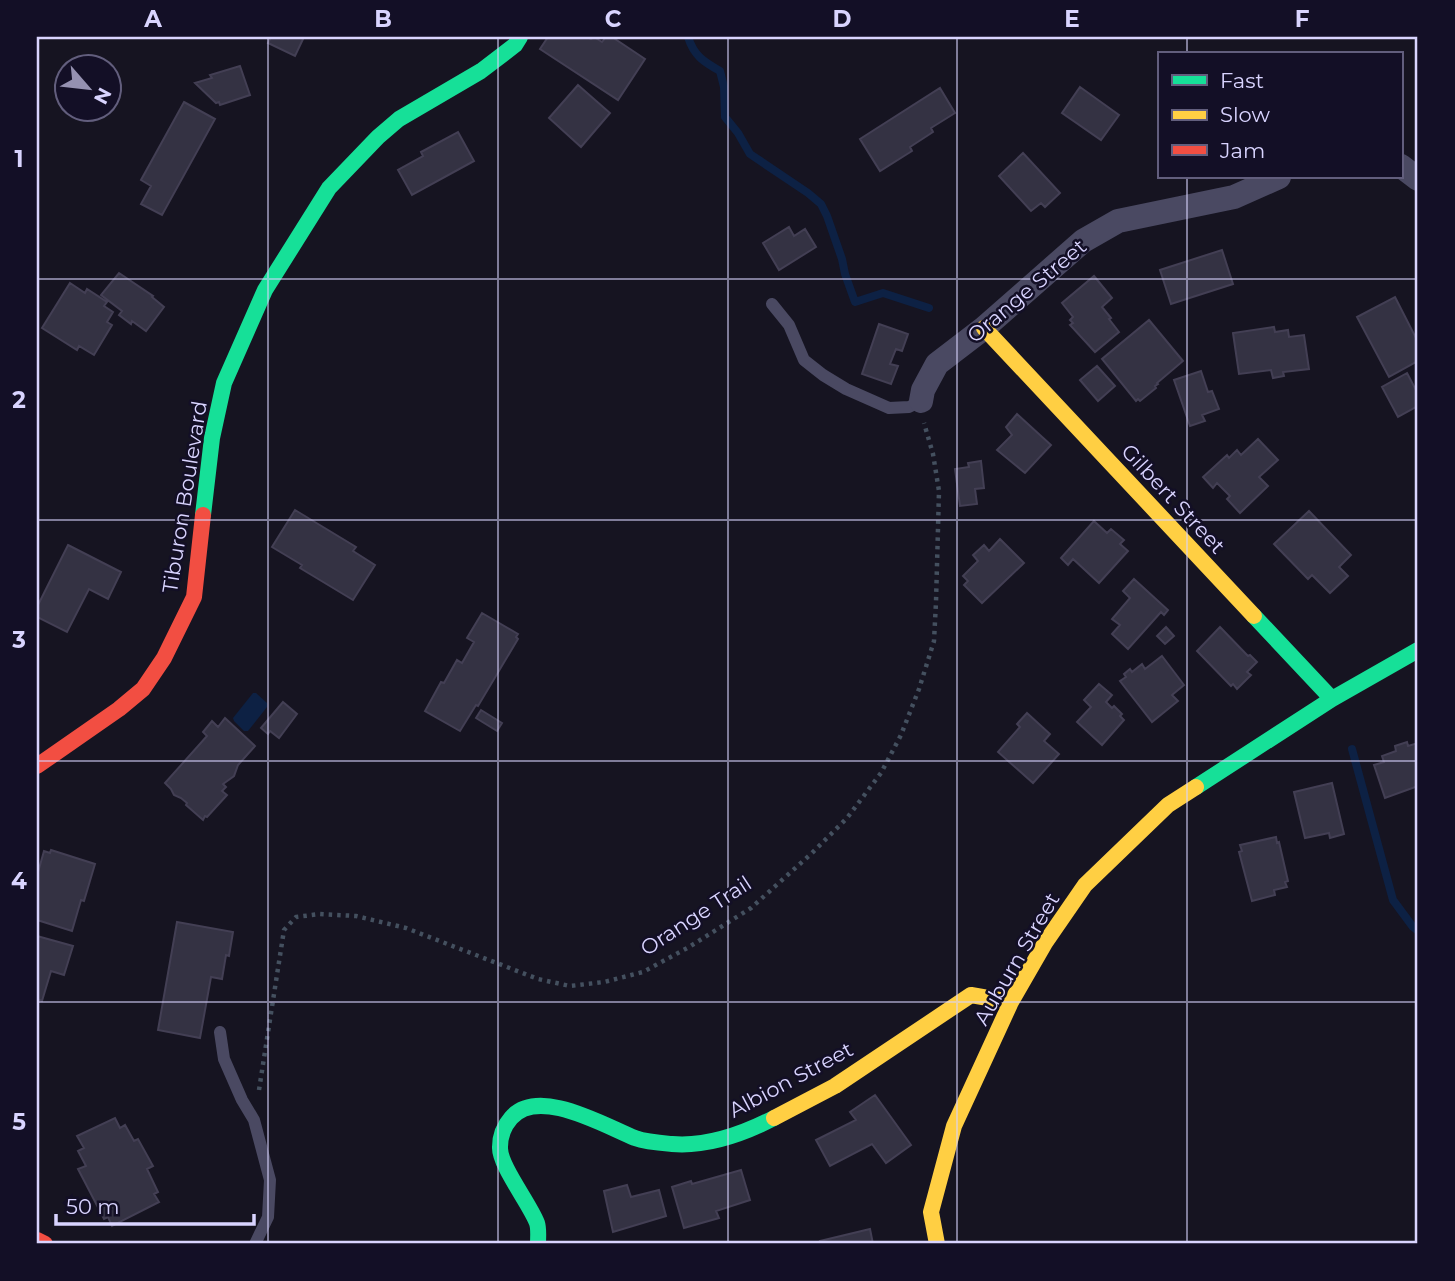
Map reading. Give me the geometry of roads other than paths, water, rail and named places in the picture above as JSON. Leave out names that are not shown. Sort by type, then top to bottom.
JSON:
[{"type":"street","name":"Tiburon Boulevard","points":[[37,766],[144,689],[169,647],[194,597],[212,438],[225,383],[265,290],[328,188],[399,119],[481,71],[520,37]]},
{"type":"street","points":[[1402,167],[1418,179]]},
{"type":"street","name":"Orange Street","points":[[921,401],[923,390],[937,364],[984,328],[1083,241],[1118,221],[1234,197],[1277,178]]},
{"type":"street","name":"Gilbert Street","points":[[984,328],[1332,699]]},
{"type":"street","name":"Auburn Street","points":[[937,1244],[931,1212],[954,1126],[1011,1002],[1045,943],[1085,886],[1168,805],[1332,699],[1418,650]]},
{"type":"street","name":"Albion Street","points":[[538,1244],[538,1225],[499,1149],[504,1126],[517,1111],[545,1105],[587,1116],[638,1139],[675,1144],[714,1142],[758,1126],[835,1086],[971,995],[1011,1002]]},
{"type":"street","points":[[37,1240],[45,1244]]},
{"type":"lane","points":[[772,304],[789,325],[804,360],[823,375],[846,389],[889,408],[909,407],[921,401]]},
{"type":"lane","points":[[220,1032],[224,1059],[242,1100],[254,1119],[270,1180],[268,1217],[255,1244]]},
{"type":"water","points":[[253,693],[267,703],[267,707],[248,731],[244,731],[233,718]]},
{"type":"waterway","points":[[688,37],[700,58],[720,71],[724,87],[725,117],[750,154],[821,204],[855,302],[883,293],[929,308]]},
{"type":"waterway","points":[[1352,749],[1393,900],[1418,931]]}]
